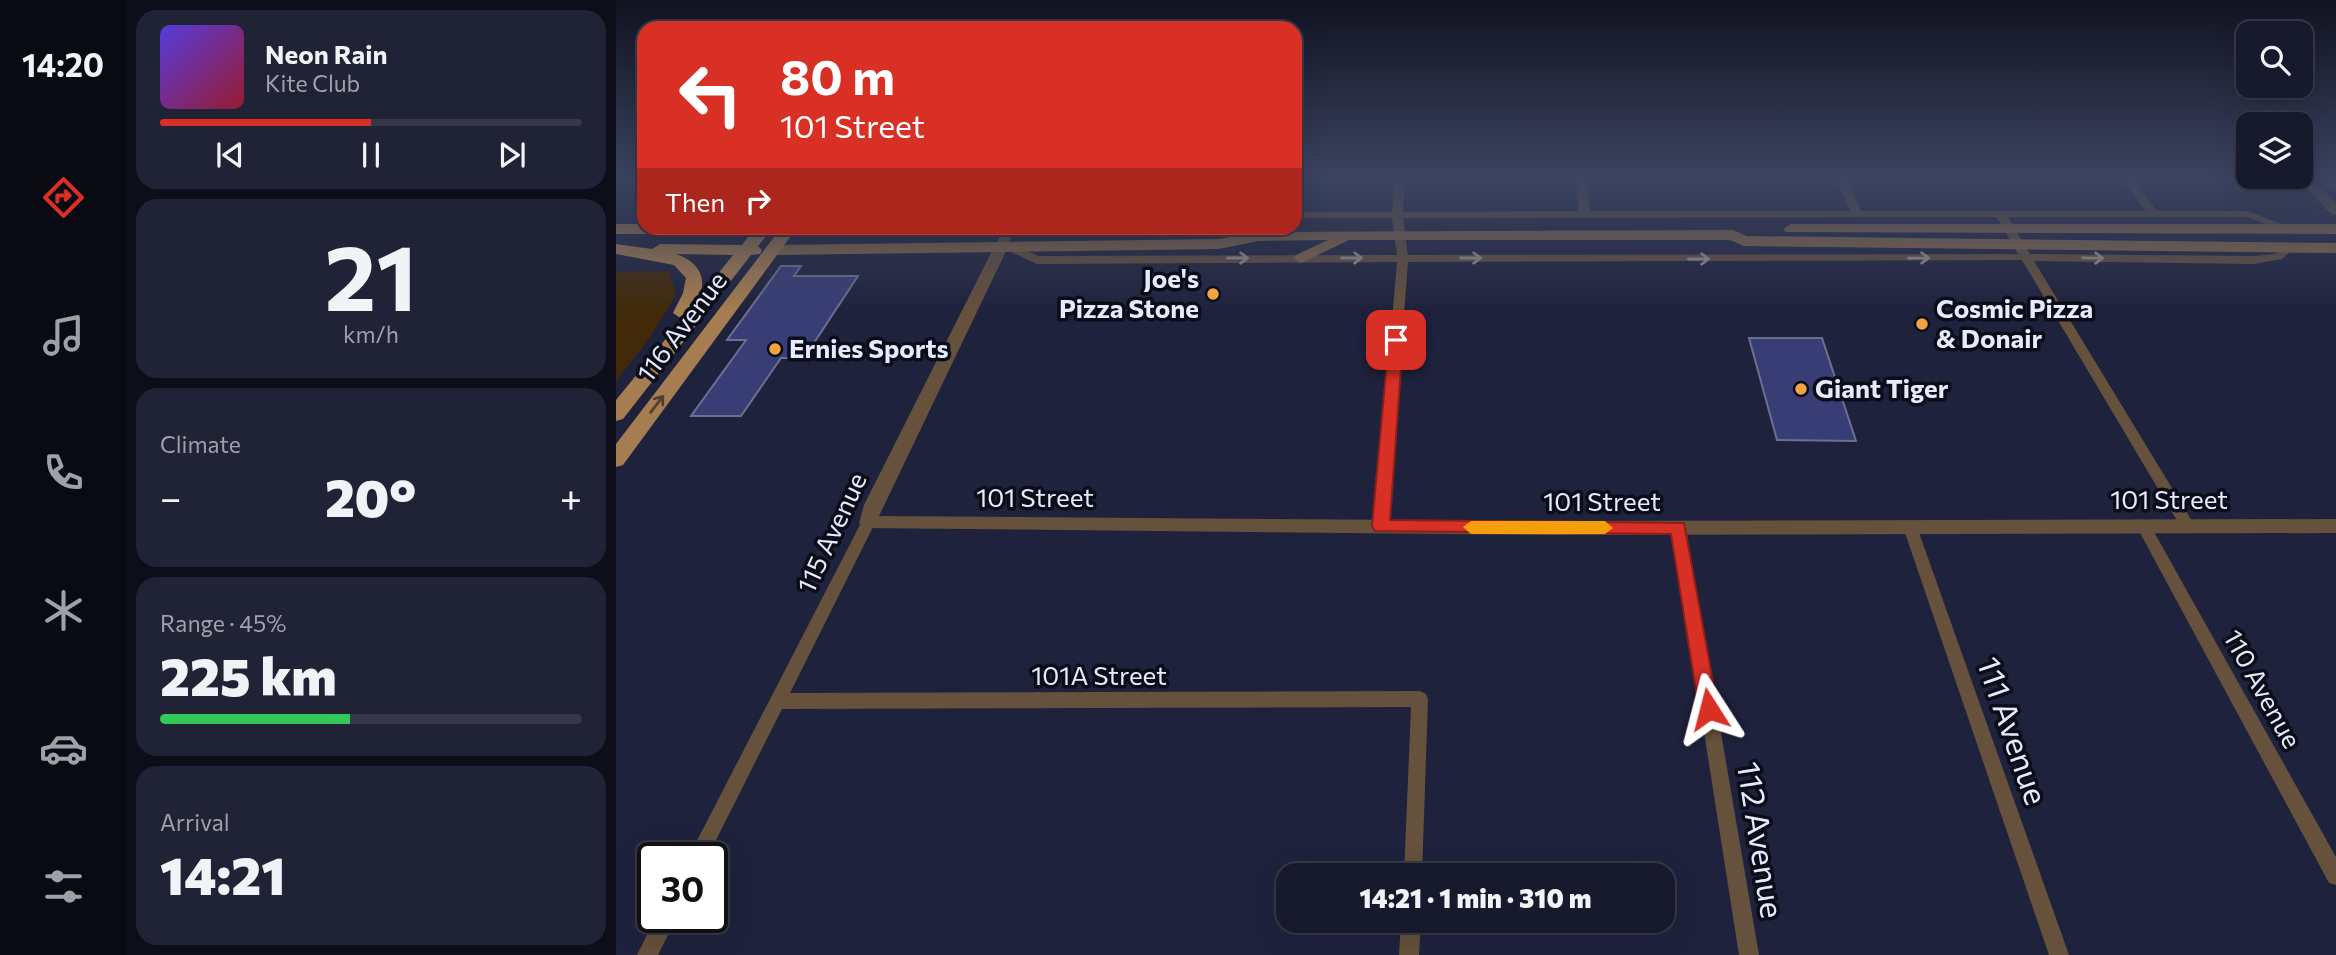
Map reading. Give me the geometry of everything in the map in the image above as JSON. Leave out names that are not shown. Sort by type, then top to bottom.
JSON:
[{"type":"main road","points":[[1733,235],[1741,230],[1953,224]]},
{"type":"main road","points":[[2069,224],[2336,229]]},
{"type":"main road","points":[[616,229],[637,229]]},
{"type":"main road","name":"116 Avenue","points":[[616,414],[758,235]]},
{"type":"main road","name":"116 Avenue","points":[[616,459],[784,235]]},
{"type":"main road","points":[[1253,235],[1258,236]]},
{"type":"main road","points":[[616,249],[772,250],[1219,244],[1258,236],[1733,235],[1744,241],[2021,251],[2336,248]]},
{"type":"main road","points":[[1301,258],[1352,236]]},
{"type":"main road","points":[[1807,259],[1819,248],[1835,243]]},
{"type":"main road","points":[[616,249],[674,259],[694,273],[696,289],[650,370]]},
{"type":"street","points":[[1381,526],[1403,258],[1398,224]]},
{"type":"street","points":[[2006,224],[2187,525]]},
{"type":"street","points":[[2274,224],[2289,229]]},
{"type":"street","name":"115 Avenue","points":[[705,842],[868,523],[873,505],[1006,235]]},
{"type":"street","points":[[1002,245],[1037,260],[1807,259],[2021,251]]},
{"type":"street","name":"101 Street","points":[[868,523],[1679,528],[2336,526]]},
{"type":"street","name":"111 Avenue","points":[[1910,527],[2059,955]]},
{"type":"street","name":"110 Avenue","points":[[2144,527],[2336,876]]},
{"type":"street","name":"112 Avenue","points":[[1679,528],[1749,955]]},
{"type":"street","name":"101A Street","points":[[778,701],[1420,699],[1413,863]]},
{"type":"street","points":[[648,955],[659,933]]},
{"type":"street","points":[[1409,955],[1410,933]]},
{"type":"shaded area","points":[[669,271],[676,295],[647,342],[616,381],[616,272]]},
{"type":"building","name":"Ernies Sports","points":[[781,266],[801,266],[794,276],[858,276],[804,358],[781,358],[741,416],[691,416],[746,340],[727,340]]},
{"type":"building","name":"Giant Tiger","points":[[1749,338],[1822,338],[1856,441],[1777,440]]},
{"type":"slow traffic","points":[[1471,527],[1605,528]]},
{"type":"place","name":"Joe's Pizza Stone","points":[[1213,294]]},
{"type":"place","name":"Cosmic Pizza & Donair","points":[[1922,324]]},
{"type":"place","name":"Ernies Sports","points":[[775,349]]},
{"type":"place","name":"Giant Tiger","points":[[1801,389]]},
{"type":"route","points":[[1396,340],[1381,526],[1679,528],[1709,709]]}]
